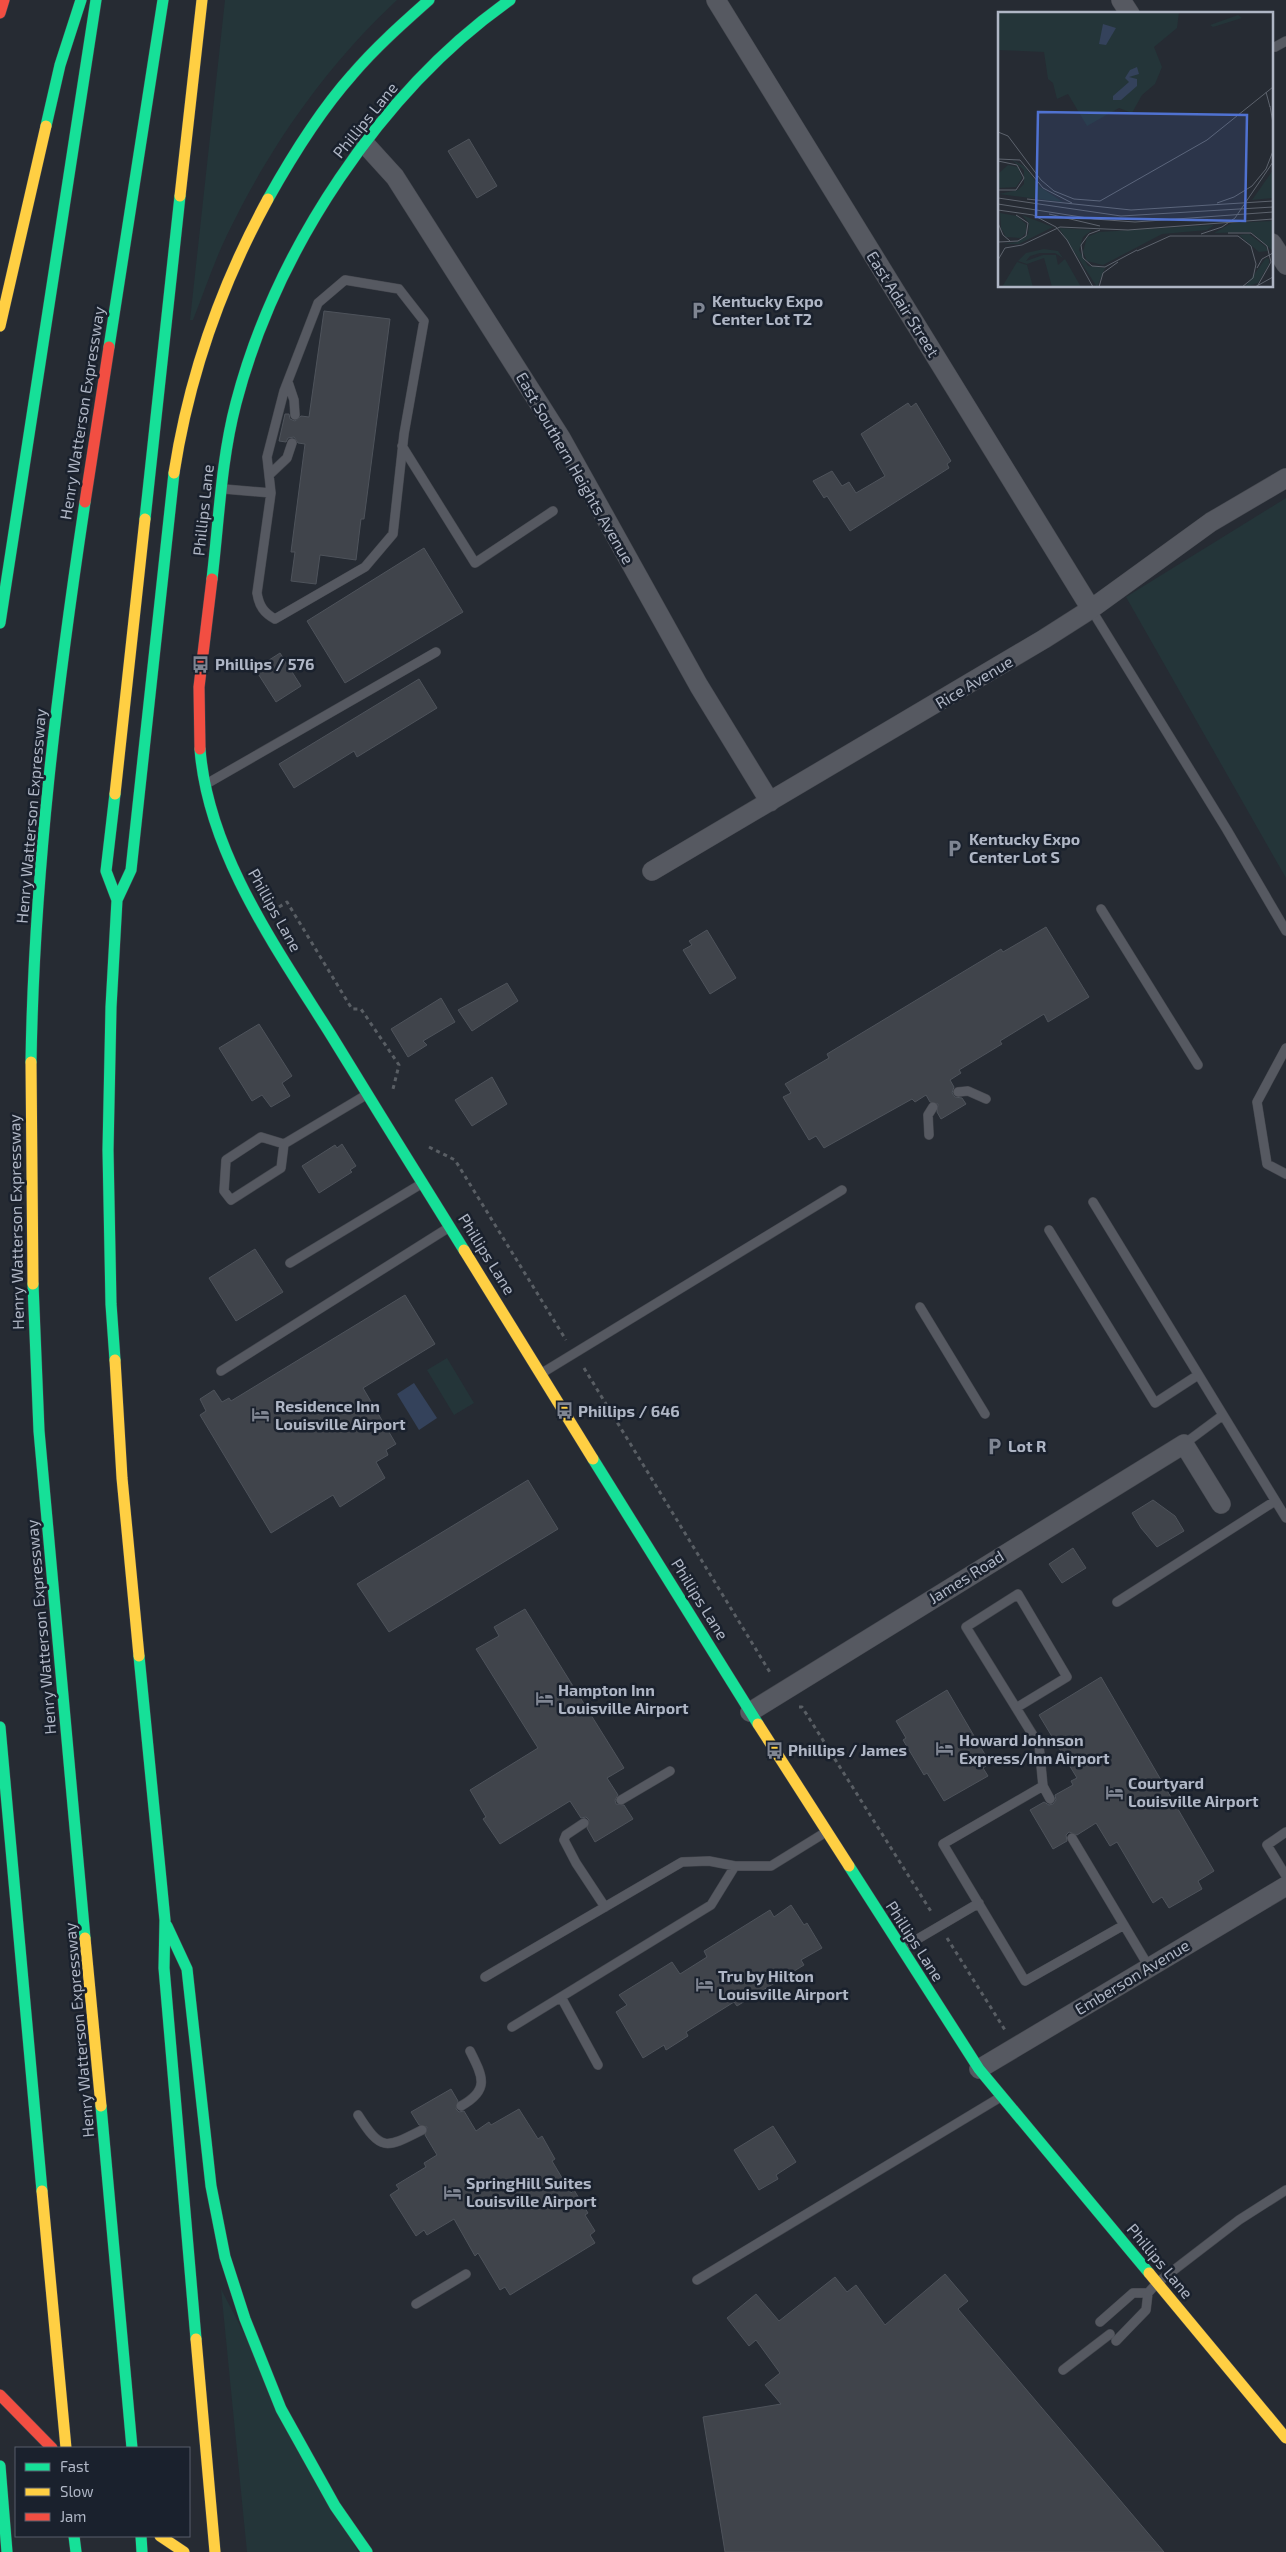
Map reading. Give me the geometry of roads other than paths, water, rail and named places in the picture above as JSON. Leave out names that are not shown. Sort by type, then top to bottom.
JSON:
[{"type":"main road","points":[[0,13],[4,0]]},
{"type":"main road","points":[[0,326],[60,65],[80,0]]},
{"type":"main road","points":[[0,623],[96,0]]},
{"type":"main road","name":"Henry Watterson Expressway","points":[[132,2447],[39,1431],[32,1304],[30,1147],[36,940],[47,788],[71,592],[163,0]]},
{"type":"main road","points":[[202,0],[114,781],[106,871],[116,900],[110,1007],[110,1304],[122,1478],[164,1920],[164,1968],[215,2552]]},
{"type":"main road","points":[[116,900],[131,870],[173,488],[185,413],[214,314],[260,213],[292,158],[322,113],[352,74],[429,0]]},
{"type":"main road","name":"Phillips Lane","points":[[510,0],[456,43],[388,114],[320,208],[296,249],[273,298],[237,402],[224,458],[199,680],[200,752],[206,785],[227,853],[255,913],[750,1712],[900,1949],[979,2069],[1286,2438]]},
{"type":"main road","points":[[0,1727],[66,2447]]},
{"type":"main road","points":[[164,1920],[187,1969],[211,2186],[228,2266],[246,2319],[281,2409],[335,2506],[368,2552]]},
{"type":"main road","points":[[0,2395],[51,2447]]},
{"type":"main road","points":[[0,2466],[7,2552]]},
{"type":"main road","points":[[74,2537],[76,2552]]},
{"type":"main road","points":[[141,2537],[142,2552]]},
{"type":"main road","points":[[162,2537],[184,2552]]},
{"type":"street","name":"East Adair Street","points":[[716,0],[1091,609]]},
{"type":"street","points":[[1122,0],[1129,12]]},
{"type":"street","name":"East Southern Heights Avenue","points":[[365,144],[395,177],[561,438],[651,603],[770,802]]},
{"type":"street","points":[[1274,246],[1286,265]]},
{"type":"street","name":"Rice Avenue","points":[[652,871],[940,702],[1091,609],[1211,522],[1286,478]]},
{"type":"street","points":[[1184,1444],[1221,1504]]},
{"type":"street","name":"James Road","points":[[750,1712],[1184,1444]]},
{"type":"street","name":"Emberson Avenue","points":[[979,2069],[1286,1886]]},
{"type":"lane","points":[[1275,46],[1286,41]]},
{"type":"lane","points":[[345,280],[399,289],[424,321],[402,446],[393,534],[365,567],[276,619],[266,614],[259,603],[257,593],[271,493],[267,457],[288,382],[318,303],[345,280]]},
{"type":"lane","points":[[288,382],[294,400],[296,415]]},
{"type":"lane","points":[[269,475],[287,458],[292,442]]},
{"type":"lane","points":[[402,446],[475,563],[553,511]]},
{"type":"lane","points":[[221,488],[271,493]]},
{"type":"lane","points":[[1091,609],[1227,830],[1286,931]]},
{"type":"lane","points":[[206,785],[436,652]]},
{"type":"lane","points":[[1101,910],[1198,1065]]},
{"type":"lane","points":[[1286,1048],[1257,1102],[1268,1164],[1286,1174]]},
{"type":"lane","points":[[958,1092],[968,1091],[986,1099]]},
{"type":"lane","points":[[284,1144],[281,1168],[231,1200],[224,1191],[226,1160],[261,1137],[284,1144],[368,1093]]},
{"type":"lane","points":[[929,1135],[928,1115],[933,1106]]},
{"type":"lane","points":[[290,1263],[423,1182]]},
{"type":"lane","points":[[541,1373],[842,1190]]},
{"type":"lane","points":[[1093,1202],[1286,1518]]},
{"type":"lane","points":[[221,1370],[451,1227]]},
{"type":"lane","points":[[1049,1230],[1155,1403],[1198,1375]]},
{"type":"lane","points":[[920,1307],[985,1414]]},
{"type":"lane","points":[[1184,1444],[1223,1415]]},
{"type":"lane","points":[[1117,1602],[1275,1501]]},
{"type":"lane","points":[[1016,1708],[1067,1677],[1018,1594],[966,1626],[1016,1708],[1040,1745],[1043,1786],[1050,1799]]},
{"type":"lane","points":[[621,1800],[670,1771]]},
{"type":"lane","points":[[1043,1786],[943,1844],[1025,1981],[1124,1925]]},
{"type":"lane","points":[[584,1824],[566,1835],[564,1840],[565,1846],[605,1907]]},
{"type":"lane","points":[[486,1977],[682,1862],[708,1861],[736,1866],[771,1866],[826,1832]]},
{"type":"lane","points":[[1286,1832],[1267,1845],[1286,1876]]},
{"type":"lane","points":[[1072,1838],[1149,1967]]},
{"type":"lane","points":[[512,2027],[711,1905],[736,1866]]},
{"type":"lane","points":[[900,1949],[979,1903]]},
{"type":"lane","points":[[561,1997],[598,2065]]},
{"type":"lane","points":[[461,2106],[474,2099],[482,2087],[481,2073],[470,2051]]},
{"type":"lane","points":[[697,2280],[1001,2096]]},
{"type":"lane","points":[[358,2115],[372,2138],[385,2144],[399,2142],[422,2130]]},
{"type":"lane","points":[[1063,2370],[1113,2337],[1146,2310],[1148,2293],[1158,2283],[1239,2220],[1286,2190]]},
{"type":"lane","points":[[416,2304],[466,2274]]},
{"type":"lane","points":[[1100,2322],[1133,2293],[1148,2293]]},
{"type":"water","points":[[414,1383],[437,1418],[419,1430],[397,1394]]},
{"type":"place","name":"Kentucky Expo Center Lot T2","points":[[698,310]]},
{"type":"place","name":"Phillips / 576","points":[[201,664]]},
{"type":"place","name":"Kentucky Expo Center Lot S","points":[[955,848]]},
{"type":"place","name":"Phillips / 646","points":[[564,1411]]},
{"type":"place","name":"Residence Inn Louisville Airport","points":[[261,1415]]},
{"type":"place","name":"Lot R","points":[[994,1446]]},
{"type":"place","name":"Hampton Inn Louisville Airport","points":[[544,1699]]},
{"type":"place","name":"Howard Johnson Express/Inn Airport","points":[[945,1749]]},
{"type":"place","name":"Phillips / James","points":[[774,1750]]},
{"type":"place","name":"Courtyard Louisville Airport","points":[[1114,1792]]},
{"type":"place","name":"Tru by Hilton Louisville Airport","points":[[704,1985]]},
{"type":"place","name":"SpringHill Suites Louisville Airport","points":[[452,2192]]}]
